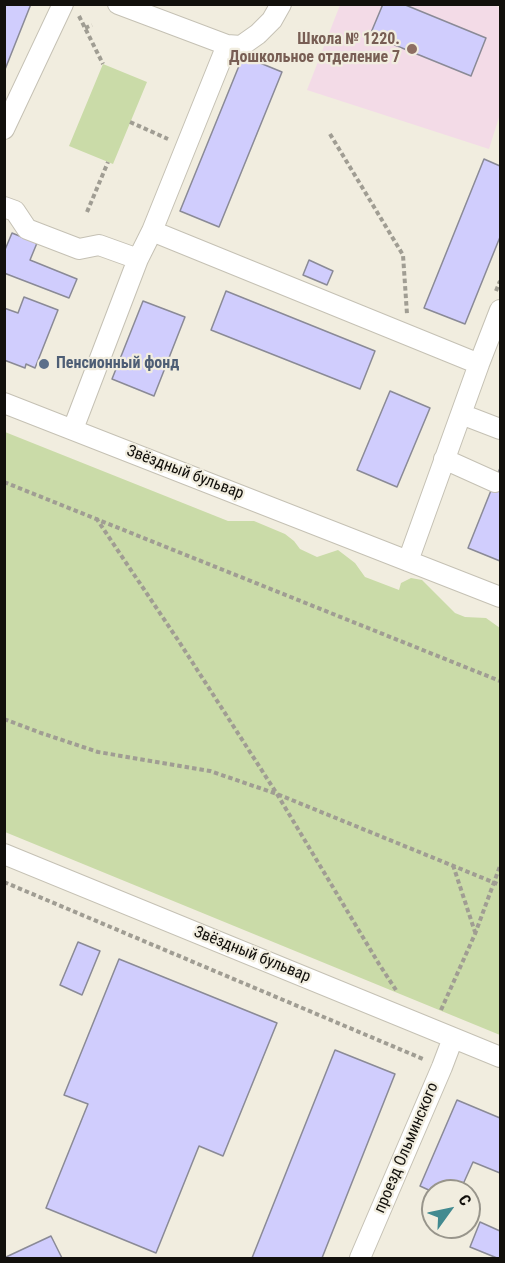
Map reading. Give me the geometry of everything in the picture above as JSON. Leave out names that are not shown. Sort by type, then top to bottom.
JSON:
[{"type":"street","points":[[118,4],[226,45],[241,46],[272,20],[281,4]]},
{"type":"street","points":[[4,129],[70,8]]},
{"type":"street","points":[[73,429],[138,259],[152,231],[226,45]]},
{"type":"street","points":[[4,207],[15,211],[27,229],[79,249],[99,245],[138,259]]},
{"type":"street","points":[[152,231],[479,364]]},
{"type":"street","points":[[408,561],[479,364],[501,310]]},
{"type":"street","name":"Звёздный бульвар","points":[[4,403],[501,597]]},
{"type":"street","points":[[461,414],[501,429]]},
{"type":"street","points":[[444,459],[495,482]]},
{"type":"street","name":"Звёздный бульвар","points":[[4,854],[501,1057]]},
{"type":"street","name":"проезд Ольминского","points":[[360,1258],[453,1038]]},
{"type":"path","points":[[70,8],[85,28],[103,63]]},
{"type":"path","points":[[85,28],[92,25]]},
{"type":"path","points":[[130,122],[186,147]]},
{"type":"path","points":[[330,134],[403,255],[408,335]]},
{"type":"path","points":[[87,212],[108,162]]},
{"type":"path","points":[[4,482],[501,681]]},
{"type":"path","points":[[96,518],[277,794],[396,990]]},
{"type":"path","points":[[4,719],[98,752],[210,771],[277,794],[501,885]]},
{"type":"path","points":[[453,864],[475,934]]},
{"type":"path","points":[[441,1010],[475,934],[501,866]]},
{"type":"path","points":[[4,882],[423,1059]]},
{"type":"shaded area","name":"Школа № 1220. Дошкольное отделение 7","points":[[493,4],[500,8],[500,114],[489,149],[307,90],[340,5]]},
{"type":"green space","points":[[103,64],[147,82],[113,164],[69,146]]},
{"type":"green space","points":[[5,432],[228,521],[254,521],[285,534],[300,549],[317,557],[338,550],[355,563],[365,577],[399,590],[401,583],[411,578],[422,580],[455,613],[465,617],[486,618],[500,628],[500,1035],[5,832]]},
{"type":"building","points":[[4,4],[31,4],[4,72]]},
{"type":"building","points":[[383,4],[403,4],[486,38],[471,76],[370,35]]},
{"type":"building","points":[[243,56],[282,72],[219,227],[180,211]]},
{"type":"building","points":[[484,159],[500,166],[500,237],[465,324],[424,308]]},
{"type":"building","points":[[12,233],[37,243],[30,260],[77,279],[69,298],[4,273],[4,252]]},
{"type":"building","points":[[309,260],[333,271],[327,285],[303,275]]},
{"type":"building","points":[[226,291],[375,351],[360,389],[211,330]]},
{"type":"building","points":[[24,297],[58,310],[35,368],[26,364],[25,368],[4,360],[4,308],[18,313]]},
{"type":"building","points":[[143,301],[185,317],[154,396],[112,379]]},
{"type":"building","points":[[390,391],[430,408],[397,487],[357,470]]},
{"type":"building","points":[[500,468],[500,561],[468,548]]},
{"type":"building","points":[[78,942],[100,951],[82,995],[60,985]]},
{"type":"building","points":[[119,959],[277,1023],[223,1156],[199,1146],[156,1253],[46,1208],[88,1104],[64,1095]]},
{"type":"building","points":[[335,1050],[395,1074],[322,1258],[252,1258]]},
{"type":"building","points":[[457,1100],[500,1118],[500,1173],[473,1162],[465,1179],[423,1179]]},
{"type":"building","points":[[481,1222],[500,1231],[500,1258],[470,1247],[473,1239],[481,1239]]},
{"type":"building","points":[[51,1236],[62,1258],[6,1257]]},
{"type":"place","name":"Школа № 1220. Дошкольное отделение 7","points":[[412,49]]},
{"type":"place","name":"Пенсионный фонд","points":[[44,364]]}]
